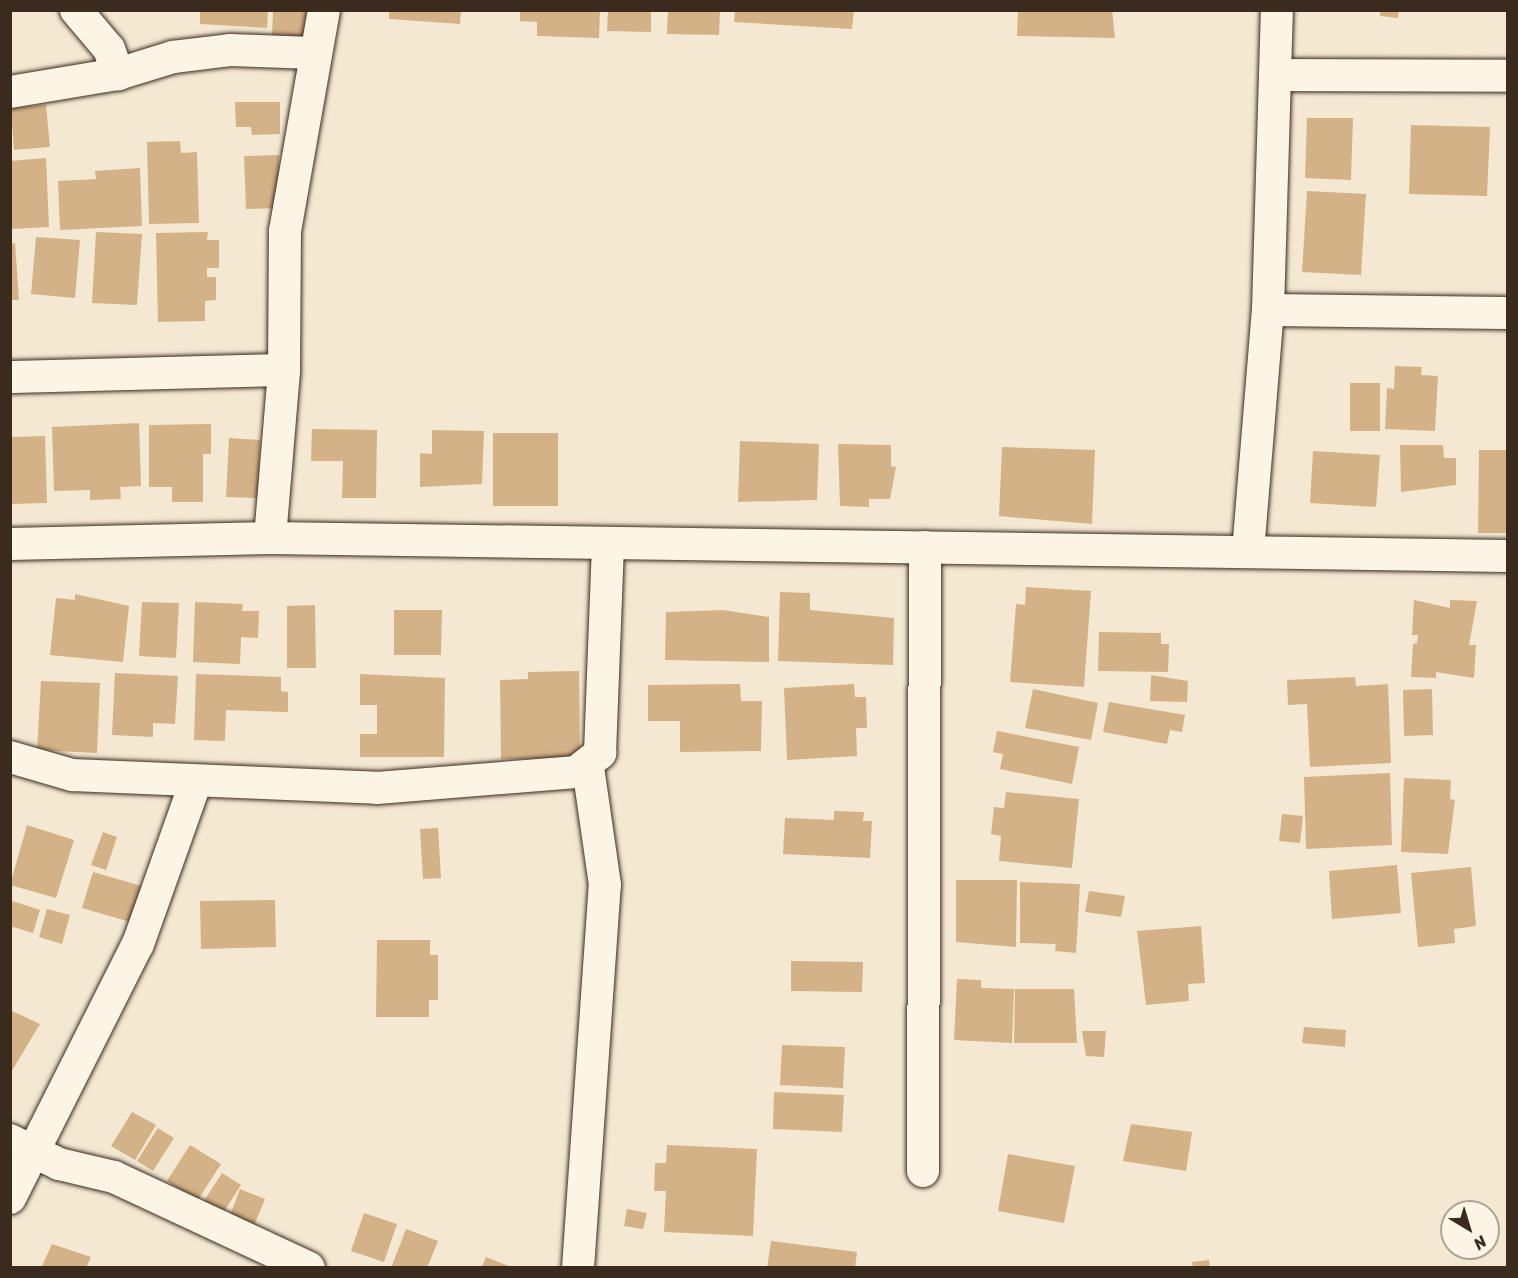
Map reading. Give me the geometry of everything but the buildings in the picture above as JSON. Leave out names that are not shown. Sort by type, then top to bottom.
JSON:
[{"type":"street","points":[[76,10],[109,49],[118,74]]},
{"type":"street","points":[[270,538],[284,370],[285,231],[314,53],[324,10]]},
{"type":"street","points":[[1248,552],[1268,310],[1278,75],[1277,10]]},
{"type":"street","points":[[10,92],[118,74],[173,57],[230,50],[314,53]]},
{"type":"street","points":[[1278,75],[1508,76]]},
{"type":"street","points":[[1268,310],[1508,313]]},
{"type":"street","points":[[10,377],[284,370]]},
{"type":"street","points":[[10,544],[270,538],[1508,556]]},
{"type":"street","points":[[10,757],[72,776],[377,788],[588,767],[600,753],[608,544]]},
{"type":"street","points":[[923,1171],[925,547]]},
{"type":"street","points":[[578,1268],[605,885],[588,767]]},
{"type":"street","points":[[10,1198],[23,1145],[138,944],[196,781]]},
{"type":"street","points":[[23,1145],[58,1164],[114,1177],[309,1268]]}]
